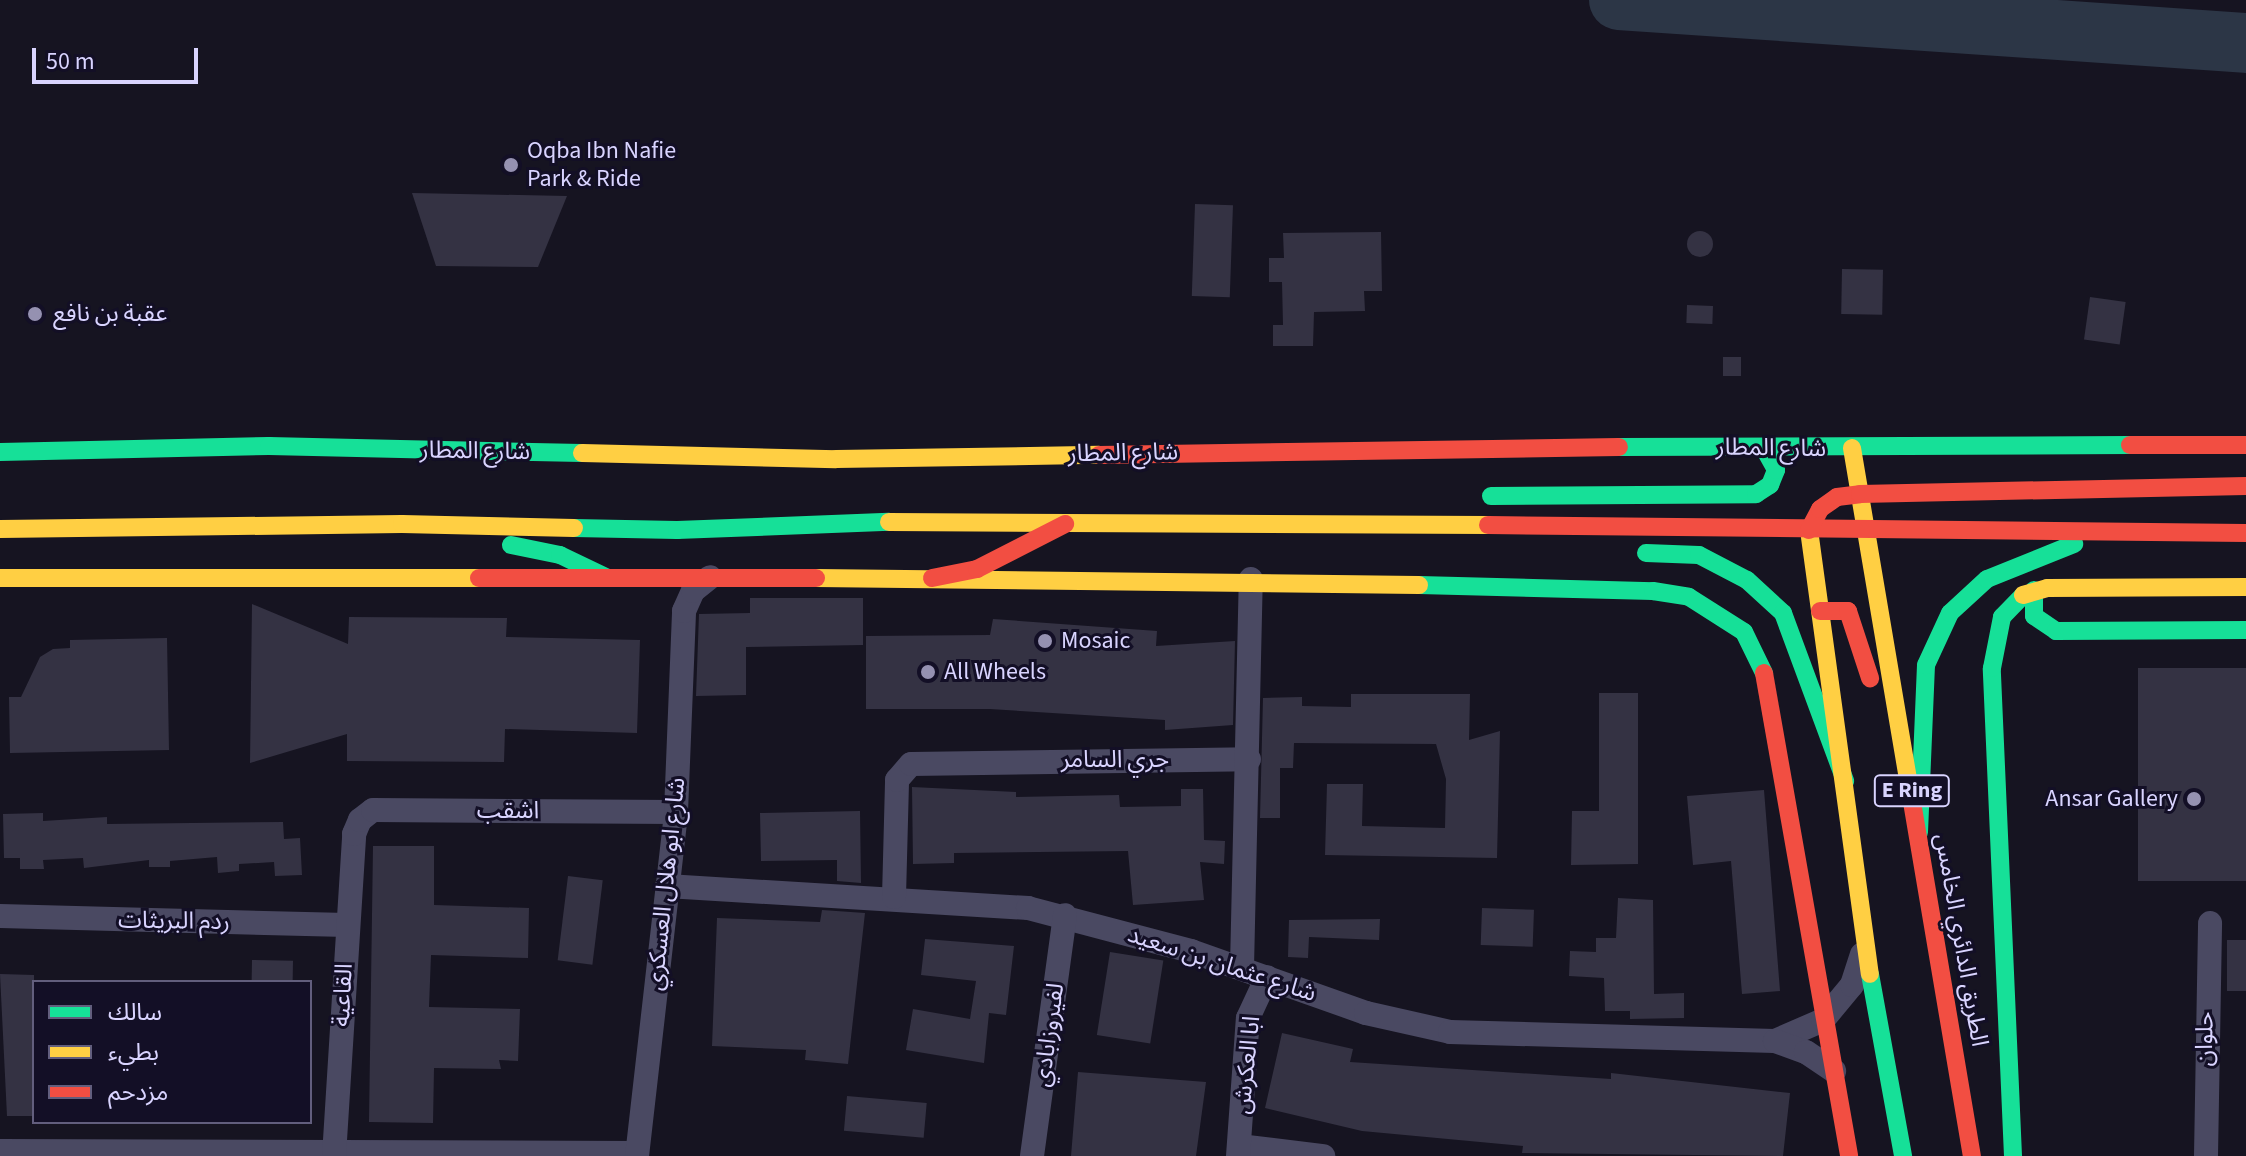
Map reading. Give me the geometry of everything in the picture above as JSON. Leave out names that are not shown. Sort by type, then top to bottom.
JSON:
[{"type":"main road","name":"شارع المطار","points":[[0,452],[269,446],[836,459],[2246,445]]},
{"type":"main road","points":[[1476,496],[1756,494],[1770,485],[1776,470],[1764,448]]},
{"type":"main road","name":"الطريق الدائري الخامس","points":[[1852,448],[1972,1156]]},
{"type":"main road","points":[[1809,530],[1820,509],[1837,497],[1860,494],[2246,486]]},
{"type":"main road","points":[[1195,522],[1289,504]]},
{"type":"main road","points":[[0,529],[402,524],[677,530],[940,520],[1065,524],[1195,522],[2246,533]]},
{"type":"main road","points":[[402,524],[541,550],[606,577]]},
{"type":"main road","points":[[932,578],[977,569],[1065,524]]},
{"type":"main road","points":[[1444,525],[1492,543]]},
{"type":"main road","name":"E Ring","points":[[1809,530],[1864,941],[1903,1156]]},
{"type":"main road","points":[[1919,832],[1926,665],[1950,613],[1987,579],[2029,558],[2123,534]]},
{"type":"main road","points":[[1624,552],[1699,555],[1747,580],[1783,613],[1845,781]]},
{"type":"main road","points":[[4,581],[606,577],[1251,579],[1653,591],[1689,597],[1721,613],[1744,632],[1764,673],[1849,1156]]},
{"type":"main road","points":[[2246,587],[2034,590],[2034,616],[2056,631],[2246,630]]},
{"type":"main road","name":"الطريق الدائري الخامس","points":[[2013,1156],[1992,668],[2002,617],[2015,601],[2034,590]]},
{"type":"main road","points":[[1820,611],[1838,607],[1855,621],[1873,697]]},
{"type":"main road","points":[[1918,960],[1927,984],[1949,1012]]},
{"type":"street","points":[[656,577],[674,592],[684,611]]},
{"type":"street","points":[[684,611],[693,591],[710,577]]},
{"type":"street","points":[[1242,967],[1251,579]]},
{"type":"street","name":"شارع ابو هلال العسكري","points":[[637,1155],[676,812],[684,611]]},
{"type":"street","name":"جري السامر","points":[[894,897],[897,780],[911,764],[1249,759]]},
{"type":"street","name":"اشقب","points":[[354,834],[373,810],[676,812]]},
{"type":"street","name":"القاعية","points":[[334,1154],[354,834]]},
{"type":"street","name":"شارع عثمان بن سعيد","points":[[667,886],[894,897],[1065,915],[1242,967],[1366,1013],[1450,1032],[1775,1041],[1806,1052],[1834,1071]]},
{"type":"street","name":"لفيروزابادي","points":[[1032,1156],[1065,915]]},
{"type":"street","name":"ردم البريثات","points":[[0,916],[347,925]]},
{"type":"street","name":"حلوان","points":[[2206,1156],[2210,923]]},
{"type":"street","name":"شارع عثمان بن سعيد","points":[[1775,1041],[1823,1020],[1852,985],[1864,941]]},
{"type":"street","name":"ابا العكرش","points":[[1239,1151],[1248,1018],[1267,977]]},
{"type":"street","points":[[0,1151],[637,1155]]},
{"type":"street","points":[[1239,1151],[1323,1156]]},
{"type":"building","points":[[412,193],[567,196],[538,267],[436,266]]},
{"type":"building","points":[[1195,204],[1233,205],[1230,297],[1192,296]]},
{"type":"building","points":[[1700,231],[1709,235],[1713,244],[1709,253],[1700,257],[1691,253],[1687,244],[1691,235]]},
{"type":"building","points":[[1381,232],[1382,291],[1364,291],[1365,311],[1314,312],[1313,346],[1273,346],[1273,325],[1283,325],[1282,282],[1269,282],[1269,258],[1284,258],[1283,233]]},
{"type":"building","points":[[1842,269],[1883,270],[1882,315],[1841,314]]},
{"type":"building","points":[[2090,297],[2126,302],[2120,345],[2084,340]]},
{"type":"building","points":[[1687,305],[1713,306],[1712,324],[1686,323]]},
{"type":"building","points":[[1723,357],[1741,357],[1741,376],[1723,376]]},
{"type":"building","points":[[750,598],[863,598],[863,645],[746,647],[746,695],[696,696],[699,614],[750,613]]},
{"type":"building","points":[[252,604],[348,644],[349,617],[507,618],[506,637],[640,640],[637,733],[505,729],[504,762],[347,761],[347,734],[250,763]]},
{"type":"building","points":[[993,619],[1157,631],[1156,646],[1235,641],[1233,725],[1165,730],[1165,720],[990,709],[866,709],[866,636],[990,635]]},
{"type":"building","points":[[167,638],[169,750],[10,753],[9,697],[21,697],[40,657],[53,649],[70,648],[70,640]]},
{"type":"building","name":"Ansar Gallery","points":[[2138,668],[2246,668],[2246,881],[2138,881]]},
{"type":"building","points":[[1599,693],[1638,693],[1638,864],[1571,865],[1572,811],[1599,811]]},
{"type":"building","points":[[1351,694],[1470,694],[1469,740],[1500,731],[1497,858],[1325,855],[1327,784],[1363,784],[1362,826],[1445,828],[1446,779],[1436,744],[1294,743],[1293,768],[1280,768],[1280,818],[1260,818],[1263,698],[1302,697],[1302,706],[1351,707]]},
{"type":"building","points":[[912,787],[1016,792],[1016,797],[1119,795],[1120,807],[1181,806],[1181,789],[1203,789],[1204,840],[1225,841],[1224,864],[1200,862],[1204,900],[1133,905],[1128,851],[954,853],[954,863],[913,864]]},
{"type":"building","points":[[1764,790],[1780,991],[1742,994],[1731,861],[1693,865],[1687,796]]},
{"type":"building","points":[[860,811],[861,883],[837,881],[837,860],[761,861],[760,813]]},
{"type":"building","points":[[43,813],[43,821],[107,817],[107,824],[283,822],[284,839],[300,838],[302,875],[275,876],[274,862],[239,864],[239,871],[218,873],[217,857],[170,861],[170,867],[149,867],[149,860],[84,868],[83,858],[43,860],[44,869],[20,869],[20,858],[4,858],[3,814]]},
{"type":"building","points":[[373,846],[434,846],[434,905],[529,908],[528,958],[431,955],[429,1007],[520,1009],[518,1061],[499,1060],[501,1069],[434,1068],[433,1123],[369,1122]]},
{"type":"building","points":[[568,876],[603,880],[592,965],[558,960]]},
{"type":"building","points":[[1618,898],[1653,900],[1654,994],[1684,993],[1684,1018],[1630,1019],[1630,1011],[1605,1011],[1604,978],[1569,976],[1570,951],[1596,952],[1596,938],[1616,938]]},
{"type":"building","points":[[1482,908],[1534,910],[1533,947],[1481,945]]},
{"type":"building","points":[[822,910],[865,913],[848,1064],[805,1060],[806,1050],[712,1046],[717,918],[820,922]]},
{"type":"building","points":[[1380,919],[1379,940],[1309,937],[1308,958],[1288,957],[1289,920]]},
{"type":"building","points":[[925,939],[1014,946],[1006,1015],[989,1013],[984,1063],[906,1050],[913,1009],[970,1019],[976,981],[921,975]]},
{"type":"building","points":[[2227,940],[2246,940],[2246,991],[2227,991]]},
{"type":"building","points":[[1110,952],[1163,960],[1150,1043],[1097,1035]]},
{"type":"building","points":[[252,960],[293,961],[293,980],[252,980]]},
{"type":"building","points":[[0,974],[34,975],[32,1116],[7,1116]]},
{"type":"building","points":[[1282,1033],[1353,1049],[1350,1062],[1611,1079],[1611,1073],[1790,1093],[1783,1156],[1522,1153],[1523,1146],[1362,1131],[1265,1108]]},
{"type":"building","points":[[1078,1072],[1206,1082],[1196,1156],[1071,1156]]},
{"type":"building","points":[[847,1096],[927,1103],[924,1138],[844,1131]]},
{"type":"taxiway","points":[[1619,0],[2246,43]]},
{"type":"traffic: fast","points":[[1619,447],[2130,445]]},
{"type":"traffic: fast","points":[[0,452],[269,446],[582,453]]},
{"type":"traffic: fast","points":[[1491,496],[1756,494],[1770,485],[1776,470],[1764,448]]},
{"type":"traffic: fast","points":[[574,528],[677,530],[889,522]]},
{"type":"traffic: fast","points":[[1919,832],[1926,665],[1950,613],[1987,579],[2074,544]]},
{"type":"traffic: fast","points":[[511,545],[560,555],[606,577]]},
{"type":"traffic: fast","points":[[1646,553],[1699,555],[1747,580],[1783,613],[1845,781]]},
{"type":"traffic: fast","points":[[1419,585],[1653,591],[1689,597],[1744,632],[1764,673]]},
{"type":"traffic: fast","points":[[2034,590],[2034,616],[2056,631],[2246,630]]},
{"type":"traffic: fast","points":[[2013,1156],[1992,668],[2002,617],[2023,595]]},
{"type":"traffic: fast","points":[[1870,974],[1903,1156]]},
{"type":"traffic: slow","points":[[1852,448],[1912,802]]},
{"type":"traffic: slow","points":[[582,453],[836,459],[1099,455]]},
{"type":"traffic: slow","points":[[889,522],[1488,525]]},
{"type":"traffic: slow","points":[[0,529],[402,524],[574,528]]},
{"type":"traffic: slow","points":[[1809,530],[1870,974]]},
{"type":"traffic: slow","points":[[0,578],[479,578]]},
{"type":"traffic: slow","points":[[816,578],[1419,585]]},
{"type":"traffic: slow","points":[[2023,595],[2047,588],[2246,587]]},
{"type":"traffic: jam","points":[[2130,445],[2246,445]]},
{"type":"traffic: jam","points":[[1099,455],[1619,447]]},
{"type":"traffic: jam","points":[[1809,530],[1820,509],[1837,497],[1860,494],[2246,486]]},
{"type":"traffic: jam","points":[[932,578],[977,569],[1065,524]]},
{"type":"traffic: jam","points":[[1488,525],[2246,533]]},
{"type":"traffic: jam","points":[[479,578],[816,578]]},
{"type":"traffic: jam","points":[[1820,611],[1848,611],[1870,678]]},
{"type":"traffic: jam","points":[[1764,673],[1849,1156]]},
{"type":"traffic: jam","points":[[1912,802],[1972,1156]]},
{"type":"place","name":"Oqba Ibn Nafie Park & Ride","points":[[511,165]]},
{"type":"place","name":"عقبة بن نافع","points":[[35,314]]},
{"type":"place","name":"Mosaic","points":[[1045,641]]},
{"type":"place","name":"All Wheels","points":[[928,672]]},
{"type":"place","name":"Ansar Gallery","points":[[2194,799]]}]
